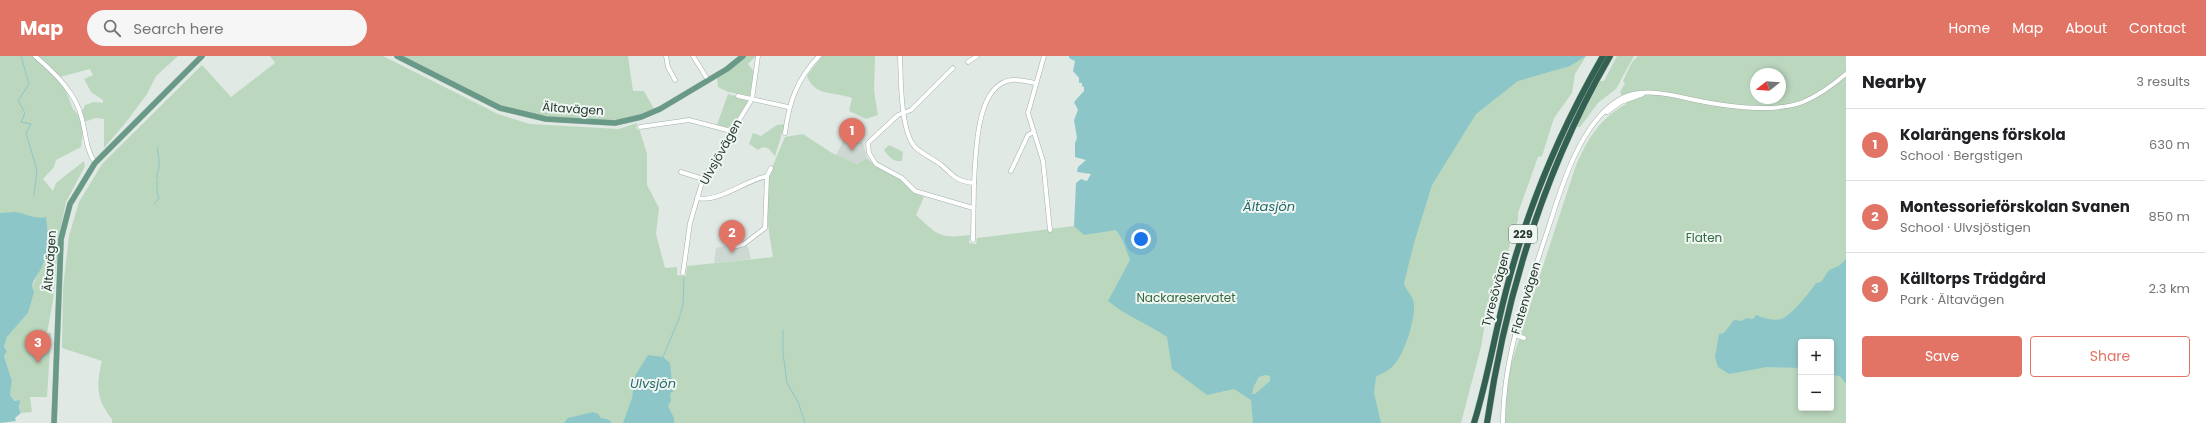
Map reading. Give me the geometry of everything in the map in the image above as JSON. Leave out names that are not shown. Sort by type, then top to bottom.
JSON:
[{"type":"highway","name":"Tyresövägen","points":[[1474,423],[1504,298],[1526,226],[1560,139],[1603,56]]},
{"type":"highway","name":"Tyresövägen","points":[[1487,423],[1504,327],[1529,237],[1567,140],[1610,56]]},
{"type":"main road","name":"Ältavägen","points":[[54,423],[61,239],[70,204],[95,163],[202,56]]},
{"type":"main road","name":"Ältavägen","points":[[397,56],[500,108],[528,116],[554,120],[614,123],[628,120],[660,109],[744,56]]},
{"type":"street","points":[[35,56],[60,78],[79,110],[86,144],[95,163]]},
{"type":"street","points":[[666,56],[668,67],[676,80]]},
{"type":"street","points":[[693,56],[708,80]]},
{"type":"street","name":"Ulvsjövägen","points":[[683,273],[690,223],[703,179],[752,99],[758,56]]},
{"type":"street","points":[[785,133],[788,107],[797,86],[819,56]]},
{"type":"street","points":[[900,56],[901,105],[913,144],[916,148],[942,166],[956,179],[961,182],[974,182]]},
{"type":"street","points":[[968,62],[977,56]]},
{"type":"street","points":[[1044,56],[1028,108],[1045,175],[1050,230]]},
{"type":"street","points":[[953,68],[911,110],[891,120],[868,143],[869,153],[880,167],[902,178],[915,191],[973,208]]},
{"type":"street","name":"Flatenvägen","points":[[1503,423],[1508,370],[1515,335],[1569,168],[1581,143],[1602,116],[1621,102],[1645,93],[1658,93],[1737,106],[1785,106],[1804,102],[1819,94],[1846,74]]},
{"type":"street","points":[[973,240],[974,182],[980,124],[986,100],[990,92],[1012,80],[1036,83]]},
{"type":"street","points":[[738,96],[788,107]]},
{"type":"street","points":[[640,127],[689,120],[731,131]]},
{"type":"street","points":[[1011,171],[1028,135],[1034,132]]},
{"type":"street","points":[[733,247],[744,244],[765,228],[767,176],[771,168]]},
{"type":"street","points":[[681,172],[703,179]]},
{"type":"street","points":[[697,198],[711,199],[754,179],[767,176]]},
{"type":"street","points":[[1515,335],[1524,338]]},
{"type":"shaded area","points":[[846,136],[863,143],[867,158],[857,164],[836,155]]},
{"type":"shaded area","points":[[744,241],[748,247],[751,259],[714,263],[716,248]]},
{"type":"green space","points":[[0,56],[178,56],[156,76],[147,94],[104,148],[104,119],[96,118],[84,122],[82,111],[85,105],[94,102],[103,103],[103,100],[91,92],[84,79],[93,75],[90,69],[56,78],[65,89],[73,109],[79,116],[83,130],[81,147],[56,160],[54,167],[43,179],[53,191],[56,183],[84,161],[85,166],[66,202],[59,236],[53,301],[47,333],[51,333],[47,397],[30,397],[32,412],[21,413],[19,409],[20,405],[10,395],[12,381],[4,356],[7,351],[4,347],[7,337],[28,313],[32,287],[40,269],[0,242]]},
{"type":"green space","name":"Nackareservatet","points":[[270,56],[383,56],[498,114],[530,124],[619,129],[637,123],[636,128],[640,131],[647,154],[647,185],[659,208],[656,234],[665,268],[677,267],[677,275],[686,276],[687,266],[773,257],[766,204],[768,184],[775,160],[785,137],[803,134],[832,153],[857,164],[867,158],[876,166],[897,177],[914,192],[924,197],[916,215],[929,227],[945,236],[970,235],[969,243],[976,244],[977,238],[1074,226],[1321,56],[1586,56],[1575,74],[1572,93],[1554,118],[1542,156],[1538,157],[1518,213],[1518,220],[1512,235],[1502,278],[1490,294],[1481,347],[1461,423],[112,423],[112,419],[103,405],[99,392],[98,384],[102,361],[62,348],[63,288],[69,236],[79,202],[102,164],[202,65],[231,97],[275,63]]},
{"type":"green space","points":[[400,56],[628,56],[633,91],[644,91],[654,109],[622,119],[594,121],[578,121],[528,115],[501,107],[462,89]]},
{"type":"green space","points":[[746,56],[756,56],[748,64],[754,72],[750,96],[728,92],[718,87],[717,78]]},
{"type":"green space","points":[[822,56],[875,56],[874,91],[878,115],[866,119],[849,111],[852,98],[825,92],[810,83],[807,76]]},
{"type":"green space","points":[[1617,56],[1634,56],[1616,89],[1598,103],[1580,127],[1576,127],[1600,81],[1604,81]]},
{"type":"green space","name":"Flaten","points":[[1638,56],[1846,56],[1846,423],[1503,423],[1510,367],[1575,168],[1589,140],[1601,123],[1626,104],[1620,92],[1625,83],[1623,81],[1632,62]]},
{"type":"green space","points":[[728,94],[749,100],[731,128],[717,125]]},
{"type":"green space","points":[[785,124],[775,156],[768,148],[763,147],[758,150],[749,144],[753,133],[761,136],[777,125]]},
{"type":"green space","points":[[889,145],[903,152],[902,161],[894,160],[888,155],[884,150]]},
{"type":"water","name":"Ältasjön","points":[[1069,56],[1586,56],[1570,66],[1518,81],[1476,114],[1432,185],[1414,243],[1404,283],[1414,304],[1411,329],[1401,355],[1396,362],[1376,377],[1374,393],[1381,423],[1253,423],[1251,400],[1234,389],[1207,395],[1172,369],[1167,337],[1122,311],[1108,301],[1130,260],[1122,239],[1116,230],[1084,235],[1074,226],[1076,183],[1081,179],[1087,181],[1091,174],[1077,172],[1078,167],[1086,160],[1075,157],[1075,143],[1077,138],[1074,120],[1078,110],[1074,102],[1084,91],[1084,87],[1082,86],[1082,83],[1079,83],[1079,78],[1073,71],[1075,61],[1069,58]],"holes":[[[1265,375],[1270,376],[1270,381],[1255,394],[1252,394],[1259,377]]]},
{"type":"water","points":[[15,212],[38,218],[46,217],[49,245],[42,267],[33,282],[32,287],[34,292],[28,313],[7,337],[4,347],[7,351],[4,356],[12,381],[10,395],[15,401],[20,400],[19,409],[21,413],[15,418],[16,421],[0,423],[0,213]]},
{"type":"water","points":[[1846,259],[1846,384],[1840,376],[1834,375],[1834,339],[1798,339],[1798,368],[1767,367],[1729,374],[1718,367],[1715,357],[1719,334],[1724,333],[1734,320],[1741,321],[1747,318],[1753,319],[1756,315],[1775,320],[1785,317],[1800,303],[1816,283],[1821,282],[1829,270],[1839,266]]},
{"type":"water","name":"Ulvsjön","points":[[648,355],[663,357],[670,363],[673,392],[670,393],[671,401],[668,406],[674,418],[674,423],[623,423],[632,398],[635,376]]},
{"type":"water","name":"Ulvsjön","points":[[593,412],[598,414],[601,418],[610,420],[611,423],[564,423],[568,418]]},
{"type":"waterway","points":[[21,56],[29,84],[18,101],[24,111]]},
{"type":"waterway","points":[[24,112],[25,113],[21,122],[31,124],[26,133],[37,170],[34,195]]},
{"type":"waterway","points":[[157,148],[159,168],[157,179]]},
{"type":"waterway","points":[[154,204],[159,198],[157,193],[157,181]]},
{"type":"waterway","points":[[680,314],[683,305],[684,278]]},
{"type":"waterway","points":[[663,357],[680,316]]},
{"type":"waterway","points":[[783,330],[783,353],[787,383],[798,402],[805,423]]},
{"type":"place","name":"Kolarängens förskola","points":[[852,151]]},
{"type":"place","name":"Montessorieförskolan Svanen","points":[[732,253]]},
{"type":"place","name":"Källtorps Trädgård","points":[[38,363]]}]
